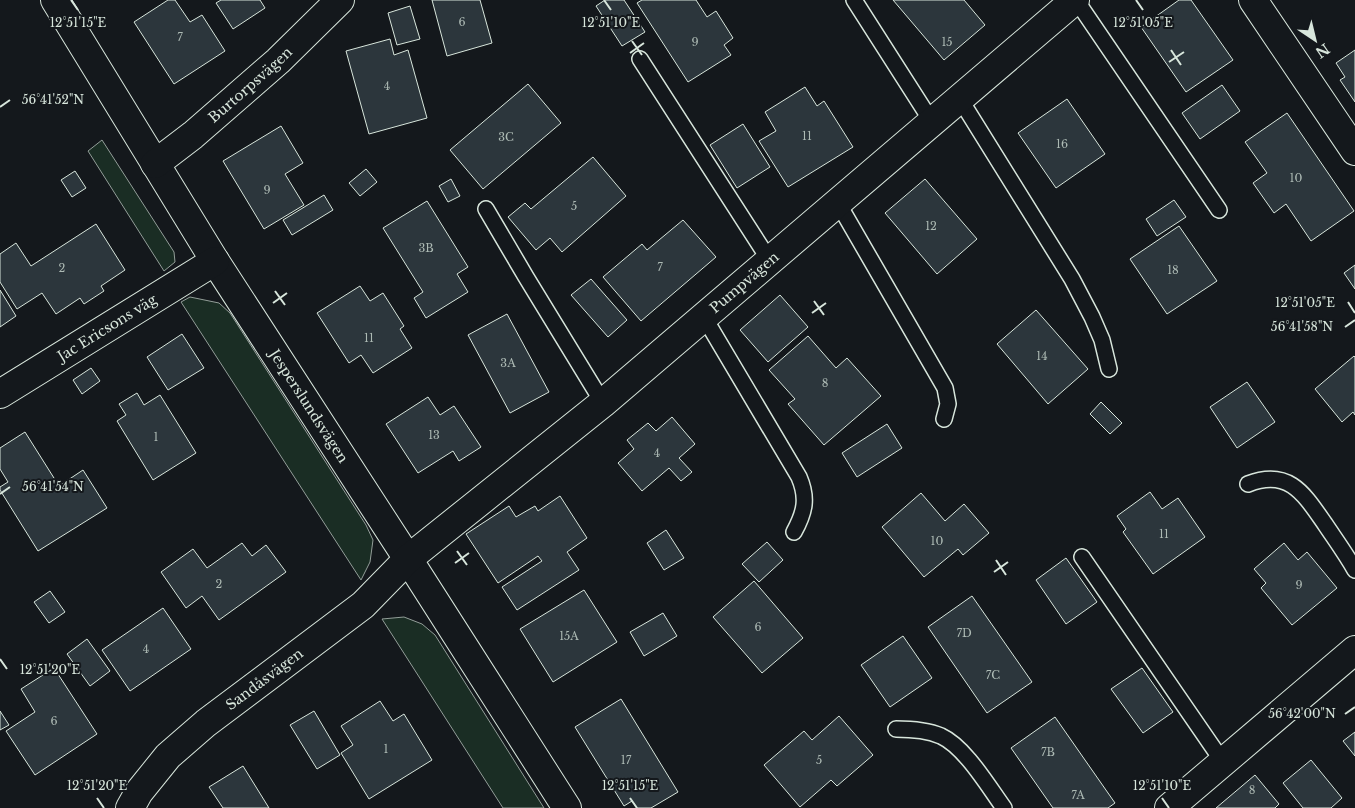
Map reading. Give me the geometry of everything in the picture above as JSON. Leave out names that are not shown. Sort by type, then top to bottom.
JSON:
[{"type":"street","name":"Jesperslundsvägen","points":[[55,0],[215,260],[567,808]]},
{"type":"street","name":"Burtorpsvägen","points":[[155,164],[193,135],[278,61],[340,0]]},
{"type":"street","name":"Pumpvägen","points":[[408,559],[603,403],[1075,0]]},
{"type":"street","points":[[1253,0],[1355,151]]},
{"type":"street","name":"Jac Ericsons väg","points":[[0,394],[215,260]]},
{"type":"street","name":"Sandåsvägen","points":[[130,808],[139,792],[168,756],[206,723],[363,606],[408,559]]},
{"type":"street","points":[[1169,808],[1355,650]]},
{"type":"lane","points":[[854,0],[932,122]]},
{"type":"lane","points":[[1075,0],[1220,210]]},
{"type":"lane","points":[[640,59],[770,261]]},
{"type":"lane","points":[[960,99],[1072,279],[1102,340],[1109,369]]},
{"type":"lane","points":[[838,203],[945,388],[948,404],[944,419]]},
{"type":"lane","points":[[486,209],[603,403]]},
{"type":"lane","points":[[704,317],[804,488],[804,507],[801,520],[794,532]]},
{"type":"lane","points":[[1248,484],[1259,480],[1274,479],[1287,482],[1299,490],[1311,504],[1355,570]]},
{"type":"lane","points":[[1082,558],[1223,762]]},
{"type":"lane","points":[[896,729],[930,732],[942,736],[955,744],[1004,808]]},
{"type":"green space","points":[[102,140],[174,252],[175,262],[164,271],[88,151]]},
{"type":"green space","points":[[190,297],[219,303],[230,313],[366,525],[373,540],[370,562],[361,580],[181,302]]},
{"type":"green space","points":[[404,617],[422,624],[435,635],[544,808],[503,808],[382,619]]},
{"type":"building","points":[[168,0],[175,0],[190,22],[202,15],[225,51],[174,84],[134,22]]},
{"type":"building","points":[[221,0],[260,0],[265,8],[233,29],[216,3]]},
{"type":"building","points":[[432,0],[480,0],[492,43],[447,56]]},
{"type":"building","points":[[605,0],[624,0],[645,32],[622,46],[596,6]]},
{"type":"building","points":[[642,0],[696,0],[707,17],[716,11],[733,38],[724,45],[731,55],[688,82],[637,3]]},
{"type":"building","points":[[893,0],[964,0],[985,25],[944,60]]},
{"type":"building","points":[[1179,0],[1191,0],[1233,60],[1186,92],[1141,27]]},
{"type":"building","points":[[410,6],[420,39],[397,45],[388,13]]},
{"type":"building","points":[[390,39],[394,55],[408,50],[427,118],[369,134],[346,51]]},
{"type":"building","points":[[1355,50],[1355,102],[1340,80],[1345,77],[1336,63]]},
{"type":"building","points":[[528,84],[561,123],[483,189],[450,150]]},
{"type":"building","points":[[1222,85],[1240,111],[1200,139],[1182,113]]},
{"type":"building","points":[[805,87],[817,106],[824,101],[853,147],[788,187],[759,141],[776,131],[765,112]]},
{"type":"building","points":[[1067,99],[1105,154],[1056,188],[1018,133]]},
{"type":"building","points":[[1287,113],[1354,211],[1311,241],[1286,204],[1274,213],[1253,183],[1267,173],[1245,142]]},
{"type":"building","points":[[743,124],[770,167],[737,188],[710,145]]},
{"type":"building","points":[[281,126],[303,163],[285,174],[304,205],[264,229],[223,161]]},
{"type":"building","points":[[593,157],[626,196],[562,252],[550,238],[536,250],[508,217],[525,203],[531,209]]},
{"type":"building","points":[[366,169],[377,182],[360,196],[349,183]]},
{"type":"building","points":[[75,171],[86,188],[72,197],[61,180]]},
{"type":"building","points":[[451,179],[460,196],[448,202],[439,186]]},
{"type":"building","points":[[925,179],[977,239],[937,274],[885,213]]},
{"type":"building","points":[[324,195],[333,210],[292,235],[283,220]]},
{"type":"building","points":[[1174,200],[1186,217],[1157,236],[1146,219]]},
{"type":"building","points":[[427,201],[468,267],[457,274],[468,292],[426,318],[414,298],[423,292],[383,228]]},
{"type":"building","points":[[683,220],[716,257],[641,321],[603,277],[642,244],[647,250]]},
{"type":"building","points":[[96,224],[125,270],[101,286],[104,291],[84,304],[80,298],[56,314],[42,293],[17,309],[0,282],[0,254],[16,243],[31,266]]},
{"type":"building","points":[[1179,226],[1217,281],[1167,314],[1130,259]]},
{"type":"building","points":[[1355,265],[1355,289],[1344,273]]},
{"type":"building","points":[[591,279],[627,320],[608,337],[571,295]]},
{"type":"building","points":[[360,286],[370,301],[383,293],[404,326],[400,329],[412,348],[373,373],[361,355],[349,363],[317,313]]},
{"type":"building","points":[[0,290],[16,316],[0,327]]},
{"type":"building","points":[[780,295],[808,327],[768,362],[740,330]]},
{"type":"building","points":[[1036,310],[1088,369],[1048,404],[997,344]]},
{"type":"building","points":[[507,314],[549,392],[510,413],[468,335]]},
{"type":"building","points":[[182,334],[204,368],[168,390],[147,357]]},
{"type":"building","points":[[808,336],[836,368],[847,358],[881,396],[824,445],[788,404],[795,399],[769,370]]},
{"type":"building","points":[[1354,356],[1355,415],[1353,412],[1342,422],[1315,389]]},
{"type":"building","points":[[91,368],[100,381],[82,394],[73,380]]},
{"type":"building","points":[[1247,382],[1275,422],[1237,448],[1210,407]]},
{"type":"building","points":[[137,393],[144,405],[160,395],[196,453],[153,480],[117,421],[126,415],[119,404]]},
{"type":"building","points":[[428,397],[440,415],[454,406],[481,447],[459,461],[453,451],[418,473],[386,424]]},
{"type":"building","points":[[1101,402],[1122,423],[1110,434],[1090,414]]},
{"type":"building","points":[[672,417],[695,444],[679,458],[692,472],[681,481],[669,468],[642,491],[618,463],[634,449],[627,440],[648,423],[656,431]]},
{"type":"building","points":[[887,424],[902,448],[857,477],[842,453]]},
{"type":"building","points":[[25,432],[59,486],[83,470],[107,508],[38,551],[0,490],[0,487],[8,482],[0,469],[0,448]]},
{"type":"building","points":[[1150,492],[1162,509],[1178,498],[1205,537],[1153,574],[1123,532],[1126,529],[1117,516]]},
{"type":"building","points":[[921,493],[945,521],[964,504],[989,533],[963,555],[958,549],[924,577],[882,527]]},
{"type":"building","points":[[560,496],[587,538],[567,552],[579,570],[517,610],[502,587],[542,561],[538,556],[498,583],[466,534],[509,506],[516,517],[535,506],[538,511]]},
{"type":"building","points":[[666,530],[684,558],[664,570],[647,543]]},
{"type":"building","points":[[767,542],[783,560],[759,582],[742,564]]},
{"type":"building","points":[[242,543],[252,556],[266,545],[286,572],[219,620],[202,596],[186,608],[161,572],[193,549],[207,568]]},
{"type":"building","points":[[1284,543],[1298,560],[1307,552],[1337,588],[1292,625],[1261,588],[1266,583],[1254,569]]},
{"type":"building","points":[[1066,558],[1097,602],[1066,624],[1036,580]]},
{"type":"building","points":[[754,581],[803,638],[762,673],[713,617]]},
{"type":"building","points":[[584,590],[617,642],[553,682],[520,629]]},
{"type":"building","points":[[50,591],[65,612],[49,623],[34,602]]},
{"type":"building","points":[[972,596],[1032,682],[987,713],[928,627]]},
{"type":"building","points":[[163,608],[191,649],[130,691],[102,650]]},
{"type":"building","points":[[663,613],[677,636],[644,656],[630,632]]},
{"type":"building","points":[[903,636],[932,678],[890,707],[861,665]]},
{"type":"building","points":[[87,639],[110,671],[90,686],[67,654]]},
{"type":"building","points":[[54,668],[97,734],[35,775],[6,731],[35,712],[21,689]]},
{"type":"building","points":[[1142,668],[1173,712],[1143,733],[1111,689]]},
{"type":"building","points":[[621,699],[678,792],[651,808],[637,808],[632,801],[624,806],[575,727]]},
{"type":"building","points":[[380,701],[393,721],[404,714],[432,760],[369,799],[341,753],[353,745],[341,726]]},
{"type":"building","points":[[0,711],[9,725],[0,730]]},
{"type":"building","points":[[314,711],[340,755],[317,769],[290,725]]},
{"type":"building","points":[[839,716],[873,755],[837,786],[831,780],[800,807],[764,765],[804,731],[812,740]]},
{"type":"building","points":[[1055,717],[1115,803],[1108,808],[1053,808],[1011,748]]},
{"type":"building","points":[[1355,732],[1355,756],[1343,741]]},
{"type":"building","points":[[1311,760],[1342,798],[1331,808],[1303,808],[1283,783]]},
{"type":"building","points":[[243,766],[269,808],[223,808],[209,787]]},
{"type":"building","points":[[1255,775],[1279,804],[1275,808],[1216,808]]}]
